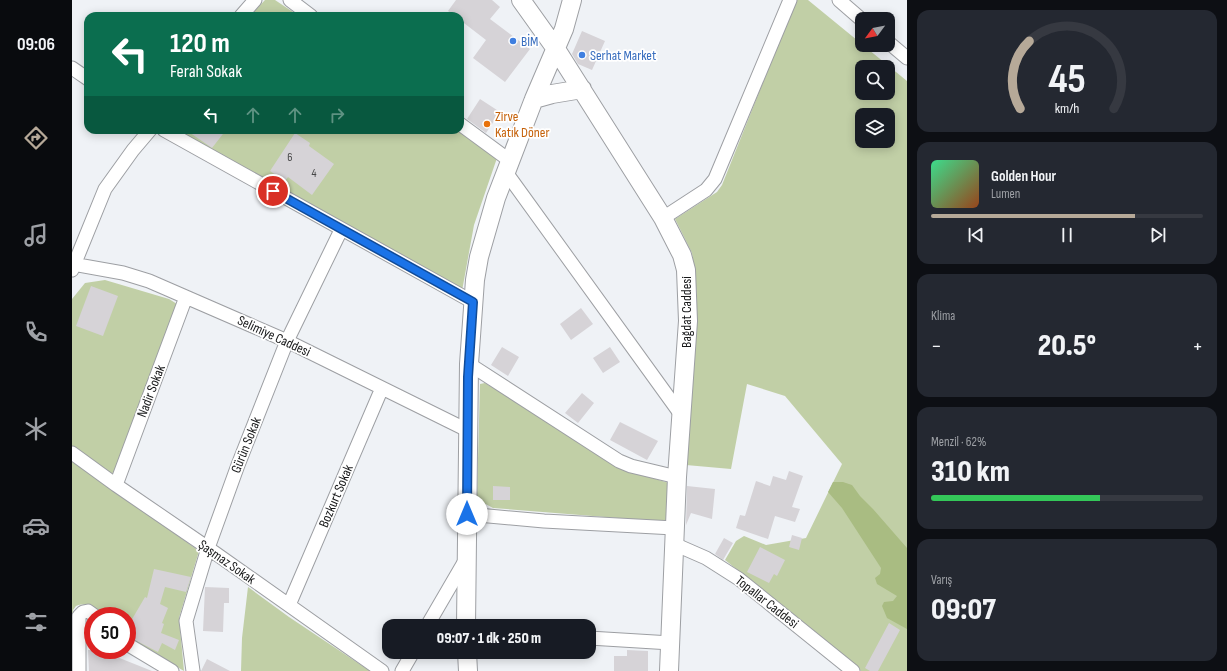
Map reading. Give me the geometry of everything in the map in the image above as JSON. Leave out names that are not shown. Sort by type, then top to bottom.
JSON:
[{"type":"main road","name":"Bağdat Caddesi","points":[[521,0],[556,49],[663,218],[682,255],[686,270],[688,322],[677,477],[669,671]]},
{"type":"main road","points":[[534,17],[551,17],[570,6]]},
{"type":"main road","points":[[466,619],[467,430],[469,364],[473,302],[479,257],[488,220],[507,166],[556,49],[570,6]]},
{"type":"main road","points":[[534,99],[552,94],[582,89]]},
{"type":"main road","points":[[467,659],[468,671]]},
{"type":"street","points":[[244,12],[255,0]]},
{"type":"street","points":[[290,0],[306,12]]},
{"type":"street","points":[[663,218],[706,190],[715,179],[790,0]]},
{"type":"street","points":[[839,0],[855,14]]},
{"type":"street","points":[[895,48],[907,58]]},
{"type":"street","points":[[72,68],[84,76]]},
{"type":"street","points":[[464,128],[507,166],[682,416]]},
{"type":"street","points":[[73,266],[105,189],[147,134]]},
{"type":"street","points":[[171,134],[341,230],[473,302]]},
{"type":"street","name":"Gürün Sokak","points":[[193,671],[186,620],[208,548],[238,466],[287,341],[341,230]]},
{"type":"street","name":"Selimiye Caddesi","points":[[73,266],[123,273],[150,281],[287,341],[467,430]]},
{"type":"street","name":"Nadir Sokak","points":[[116,486],[186,297]]},
{"type":"street","points":[[469,364],[619,461],[631,466],[677,477]]},
{"type":"street","name":"Bozkurt Sokak","points":[[289,605],[382,388]]},
{"type":"street","name":"Şaşmaz Sokak","points":[[72,453],[116,486],[208,548],[382,671]]},
{"type":"street","points":[[467,514],[674,536]]},
{"type":"street","name":"Topallar Caddesi","points":[[674,536],[739,579],[853,671]]},
{"type":"street","points":[[431,619],[466,559]]},
{"type":"street","points":[[79,671],[80,616],[84,612]]},
{"type":"street","points":[[596,638],[670,643]]},
{"type":"street","points":[[136,649],[172,671]]},
{"type":"street","points":[[402,671],[409,659]]},
{"type":"green space","points":[[265,0],[275,0],[293,12],[254,12]]},
{"type":"green space","points":[[796,0],[808,0],[855,38],[855,52],[872,52],[881,60],[855,60],[855,100],[895,100],[895,71],[907,81],[907,671],[861,671],[818,634],[725,560],[736,541],[744,536],[766,545],[806,538],[842,464],[785,396],[747,384],[731,469],[686,465],[697,295],[692,253],[675,219],[717,192],[722,185]]},
{"type":"green space","points":[[180,134],[463,134],[497,158],[474,225],[462,291]]},
{"type":"green space","points":[[105,280],[169,299],[177,304],[115,472],[109,474],[72,447],[72,299],[85,283]]},
{"type":"green space","points":[[485,383],[632,472],[669,483],[668,522],[493,508],[480,501],[477,496],[480,384]]},
{"type":"green space","points":[[72,460],[199,551],[179,618],[184,671],[136,643],[136,607],[90,607],[81,605],[76,606],[73,610],[74,671],[72,671]]},
{"type":"green space","points":[[833,482],[843,482],[852,485],[860,496],[907,548],[907,629],[887,618],[882,606],[884,602],[893,601],[897,596],[877,584],[875,578],[880,574],[881,568],[842,508],[828,492]]},
{"type":"green space","points":[[248,587],[289,617],[370,671],[241,671],[242,638]]},
{"type":"building","points":[[456,0],[492,0],[500,7],[490,19],[530,49],[505,82],[473,58],[486,40],[464,23],[464,12],[448,11]]},
{"type":"building","points":[[582,31],[605,41],[592,70],[578,64],[572,54]]},
{"type":"building","points":[[480,99],[500,112],[486,133],[467,119]]},
{"type":"building","points":[[192,134],[223,134],[212,148]]},
{"type":"building","points":[[294,134],[310,143],[309,146],[334,164],[312,195],[288,177],[285,181],[270,171]]},
{"type":"building","points":[[91,286],[118,296],[103,336],[76,326]]},
{"type":"building","points":[[581,308],[593,324],[571,340],[560,324]]},
{"type":"building","points":[[502,347],[519,357],[508,376],[491,365]]},
{"type":"building","points":[[610,347],[620,362],[603,373],[593,358]]},
{"type":"building","points":[[582,393],[594,403],[578,423],[565,413]]},
{"type":"building","points":[[620,422],[658,441],[647,460],[610,440]]},
{"type":"building","points":[[789,471],[803,476],[792,507],[800,509],[795,522],[775,516],[768,539],[736,528],[740,515],[745,516],[756,481],[770,486],[773,476],[786,480]]},
{"type":"building","points":[[493,486],[510,487],[510,500],[493,500]]},
{"type":"building","points":[[687,486],[715,489],[712,519],[691,513],[686,525]]},
{"type":"building","points":[[792,535],[802,538],[799,550],[789,547]]},
{"type":"building","points":[[724,538],[733,543],[723,560],[715,554]]},
{"type":"building","points":[[760,547],[785,560],[777,576],[774,574],[769,583],[747,572]]},
{"type":"building","points":[[154,569],[191,577],[186,592],[165,587],[160,604],[168,608],[162,623],[164,624],[161,633],[179,640],[175,650],[162,643],[158,652],[136,641],[136,612],[145,597],[147,598]]},
{"type":"building","points":[[205,587],[229,588],[229,603],[224,603],[223,632],[203,631]]},
{"type":"building","points":[[889,623],[900,630],[878,671],[870,671],[865,668]]},
{"type":"building","points":[[627,650],[648,651],[648,671],[614,671],[614,656],[627,656]]},
{"type":"building","points":[[88,659],[122,659],[152,671],[89,671]]},
{"type":"building","points":[[207,659],[230,671],[201,671]]},
{"type":"place","name":"BİM","points":[[513,41]]},
{"type":"place","name":"Serhat Market","points":[[582,55]]},
{"type":"place","name":"Zirve Katık Döner","points":[[487,124]]},
{"type":"route","points":[[273,191],[473,302],[468,377],[467,514]]}]
